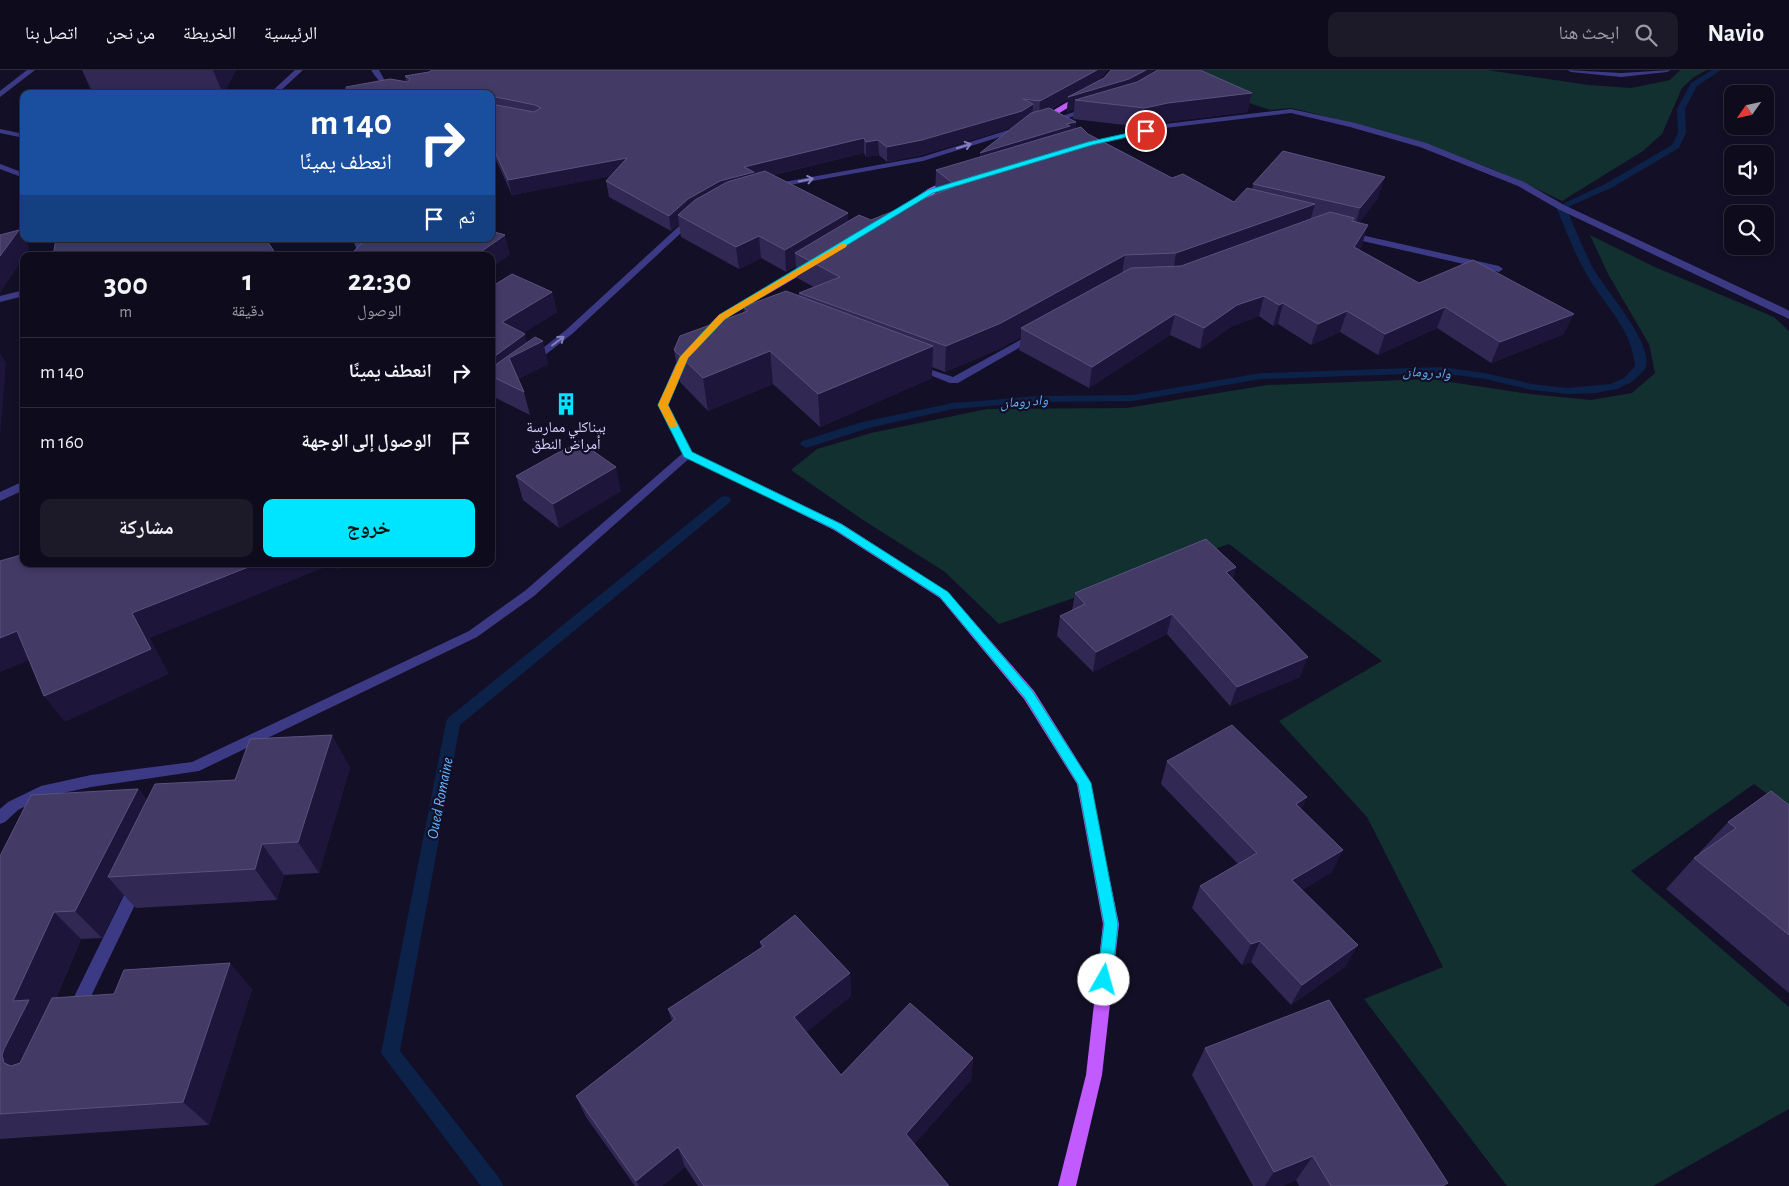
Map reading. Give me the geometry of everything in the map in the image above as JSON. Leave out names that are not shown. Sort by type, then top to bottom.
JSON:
[{"type":"main road","points":[[998,151],[1033,125],[1090,93]]},
{"type":"main road","points":[[885,220],[931,191],[960,180]]},
{"type":"main road","points":[[820,259],[722,317],[684,357],[663,405],[688,454],[838,527],[944,595],[1029,695],[1084,783],[1111,924],[1094,1075],[1067,1186]]},
{"type":"street","points":[[0,94],[31,70]]},
{"type":"street","points":[[276,90],[299,70]]},
{"type":"street","points":[[375,70],[382,82],[400,90]]},
{"type":"street","points":[[1570,70],[1621,75],[1667,70]]},
{"type":"street","points":[[762,189],[923,159],[1103,105]]},
{"type":"street","points":[[1081,146],[1165,126],[1291,111],[1352,125],[1422,145],[1521,184],[1561,207],[1652,248],[1783,311],[1789,316]]},
{"type":"street","points":[[0,131],[20,135]]},
{"type":"street","points":[[0,166],[20,174]]},
{"type":"street","points":[[522,368],[569,332],[639,266],[702,213]]},
{"type":"street","points":[[1339,233],[1499,269]]},
{"type":"street","points":[[0,298],[20,294]]},
{"type":"street","points":[[747,303],[762,309]]},
{"type":"street","points":[[908,365],[954,381],[1040,332]]},
{"type":"street","points":[[0,818],[13,806],[41,792],[91,781],[194,768],[473,634],[530,593],[688,454]]},
{"type":"street","points":[[0,497],[20,487]]},
{"type":"street","points":[[185,785],[194,768]]},
{"type":"street","points":[[68,1026],[142,874]]},
{"type":"green space","points":[[1194,70],[1487,70],[1589,85],[1631,88],[1670,80],[1680,70],[1707,70],[1694,77],[1682,88],[1662,134],[1643,151],[1562,201],[1497,171],[1430,146],[1291,108],[1270,110],[1201,87]]},
{"type":"green space","points":[[1590,235],[1657,268],[1774,317],[1789,331],[1789,810],[1754,784],[1631,871],[1789,1007],[1789,1109],[1653,1186],[1507,1186],[1364,999],[1443,967],[1367,817],[1279,721],[1382,661],[1229,544],[999,624],[945,572],[863,520],[791,470],[817,449],[871,433],[987,409],[1127,408],[1267,385],[1431,379],[1530,394],[1591,400],[1632,393],[1655,373],[1649,344],[1608,274]]},
{"type":"building","points":[[432,70],[1097,70],[1040,101],[1023,99],[1033,104],[1022,111],[922,140],[887,147],[878,140],[866,142],[864,138],[744,167],[754,172],[720,181],[688,199],[669,216],[606,181],[627,158],[508,180],[495,152],[495,105],[534,112],[541,108],[535,105],[495,97],[495,90],[346,90],[346,87],[390,79],[408,82],[410,79],[405,76]]},
{"type":"building","points":[[1111,70],[1146,70],[1129,79],[1068,97],[1104,78]]},
{"type":"building","points":[[1158,70],[1200,70],[1252,93],[1168,103],[1145,108],[1075,100],[1137,82]]},
{"type":"building","points":[[1049,108],[1076,122],[1066,124],[1070,126],[980,153],[1031,113]]},
{"type":"building","points":[[1081,127],[1088,134],[1172,178],[1183,174],[1234,202],[1247,188],[1315,204],[1176,253],[1125,255],[1001,323],[946,346],[799,293],[840,277],[795,253],[859,215],[871,220],[956,186],[936,170]]},
{"type":"building","points":[[1283,151],[1385,177],[1360,208],[1253,184]]},
{"type":"building","points":[[765,171],[848,213],[785,250],[759,236],[736,247],[678,215],[695,200],[727,182]]},
{"type":"building","points":[[1330,212],[1354,218],[1352,221],[1368,225],[1354,247],[1419,283],[1473,260],[1574,314],[1500,342],[1445,307],[1385,334],[1347,311],[1318,324],[1283,303],[1279,305],[1264,296],[1237,305],[1204,328],[1175,314],[1092,367],[1021,328],[1131,268],[1181,266]]},
{"type":"building","points":[[19,230],[0,256],[0,235]]},
{"type":"building","points":[[495,232],[505,235],[495,242]]},
{"type":"building","points":[[55,242],[268,242],[274,252],[54,252]]},
{"type":"building","points":[[363,242],[495,242],[481,252],[353,252]]},
{"type":"building","points":[[512,274],[552,292],[502,322],[525,334],[495,356],[495,285]]},
{"type":"building","points":[[786,291],[933,346],[818,394],[770,351],[703,378],[674,350],[680,336],[748,311],[743,307]]},
{"type":"building","points":[[535,337],[543,341],[509,358],[524,392],[495,378],[495,365]]},
{"type":"building","points":[[579,441],[616,467],[553,504],[516,476]]},
{"type":"building","points":[[1206,539],[1236,567],[1226,572],[1308,657],[1237,687],[1172,614],[1096,652],[1060,616],[1085,604],[1075,593]]},
{"type":"building","points":[[20,555],[20,567],[248,567],[132,613],[151,649],[44,696],[17,631],[0,638],[0,561]]},
{"type":"building","points":[[1232,725],[1307,797],[1296,804],[1343,850],[1292,880],[1358,945],[1302,985],[1260,941],[1251,944],[1200,886],[1257,853],[1167,761]]},
{"type":"building","points":[[332,735],[298,842],[262,844],[255,869],[108,877],[155,784],[235,780],[250,739]]},
{"type":"building","points":[[138,789],[75,911],[54,912],[13,1001],[29,1000],[2,1055],[4,1063],[11,1066],[20,1063],[52,998],[114,994],[124,970],[230,963],[183,1102],[0,1114],[0,856],[31,795]]},
{"type":"building","points":[[1771,791],[1789,805],[1789,935],[1694,858],[1736,828],[1728,822]]},
{"type":"building","points":[[795,915],[850,973],[794,1017],[841,1075],[910,1003],[973,1058],[906,1134],[949,1186],[704,1186],[678,1147],[636,1181],[576,1096],[675,1019],[668,1009],[764,946],[760,942]]},
{"type":"building","points":[[1329,1000],[1448,1183],[1442,1186],[1331,1186],[1313,1156],[1274,1172],[1205,1048]]},
{"type":"waterway","name":"واد رومان","points":[[806,444],[866,425],[953,406],[1039,399],[1133,398],[1261,376],[1441,370],[1485,376],[1532,387],[1567,391],[1596,390],[1613,387],[1628,380],[1641,367],[1640,354],[1636,342],[1623,319],[1588,269],[1561,207],[1610,185],[1676,146],[1682,133],[1681,109],[1694,85],[1717,70]]},
{"type":"waterway","name":"Oued Romaine","points":[[493,1186],[390,1053],[453,722],[725,500]]},
{"type":"slow traffic","points":[[674,426],[663,405],[684,357],[722,317],[843,245]]},
{"type":"place","name":"بيناكلي ممارسة أمراض النطق","points":[[566,404]]},
{"type":"route","points":[[1104,980],[1111,924],[1084,783],[1029,695],[944,595],[838,527],[688,454],[663,405],[684,357],[722,317],[893,216],[931,191],[1090,143],[1146,131]]}]
